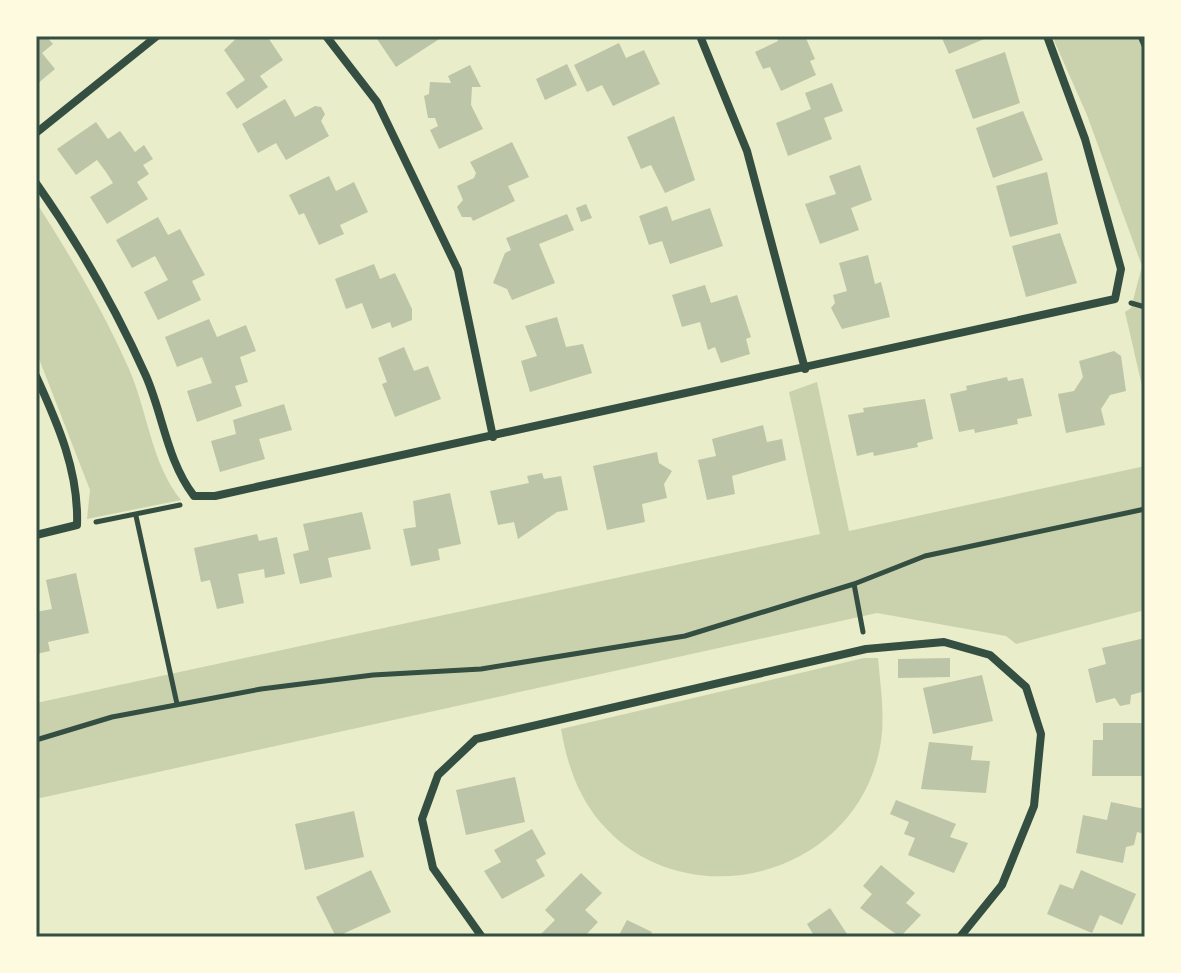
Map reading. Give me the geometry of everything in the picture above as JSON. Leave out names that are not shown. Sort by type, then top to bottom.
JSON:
[{"type":"street","points":[[36,133],[157,36]]},
{"type":"street","points":[[326,36],[377,102],[458,270],[493,437]]},
{"type":"street","points":[[700,36],[747,151],[805,369]]},
{"type":"street","points":[[36,183],[78,244],[117,315],[148,380],[180,478],[194,496],[215,496],[1115,299],[1121,269],[1085,139],[1047,36]]},
{"type":"street","points":[[36,376],[79,490],[77,525],[36,535]]},
{"type":"street","points":[[482,937],[433,868],[422,819],[438,775],[476,739],[866,649],[944,642],[990,655],[1026,687],[1041,734],[1034,806],[1002,885],[960,937]]},
{"type":"path","points":[[1140,36],[1145,48]]},
{"type":"path","points":[[77,525],[136,516],[184,503],[194,496]]},
{"type":"path","points":[[36,740],[112,717],[177,704],[373,675],[481,669],[685,636],[854,584],[925,556],[1145,509]]},
{"type":"path","points":[[136,516],[177,704]]},
{"type":"path","points":[[854,584],[866,649]]},
{"type":"green space","points":[[1052,36],[1145,36],[1145,399],[1125,312],[1131,308],[1142,266],[1087,115]]},
{"type":"green space","points":[[36,202],[86,284],[119,347],[163,470],[181,500],[87,519],[90,490],[36,351]]},
{"type":"green space","points":[[817,382],[849,531],[1145,466],[1145,610],[1016,644],[1006,636],[877,613],[36,799],[36,703],[820,534],[789,392]]},
{"type":"green space","points":[[864,658],[878,658],[883,722],[877,760],[859,801],[831,834],[797,858],[757,872],[715,876],[674,870],[635,852],[601,823],[585,801],[574,778],[561,729]]},
{"type":"building","points":[[36,36],[46,36],[53,44],[42,53],[55,69],[36,85]]},
{"type":"building","points":[[239,36],[267,36],[283,60],[260,76],[268,87],[237,109],[226,93],[245,80],[224,50]]},
{"type":"building","points":[[375,36],[444,36],[396,67]]},
{"type":"building","points":[[776,36],[805,36],[815,59],[810,61],[816,75],[781,91],[770,67],[763,69],[755,52],[778,41]]},
{"type":"building","points":[[941,36],[991,36],[949,54]]},
{"type":"building","points":[[619,43],[626,58],[644,50],[660,84],[613,106],[602,85],[587,92],[574,65]]},
{"type":"building","points":[[1005,52],[1020,103],[973,119],[955,70]]},
{"type":"building","points":[[567,64],[577,85],[545,100],[536,79]]},
{"type":"building","points":[[470,65],[481,87],[472,87],[471,105],[483,129],[439,149],[430,130],[438,126],[435,118],[428,118],[424,96],[429,94],[430,82],[451,83],[448,76]]},
{"type":"building","points":[[832,83],[843,111],[824,118],[832,139],[788,156],[776,123],[811,109],[805,93]]},
{"type":"building","points":[[285,99],[295,117],[315,106],[321,107],[325,114],[321,121],[329,136],[286,160],[276,143],[258,153],[242,124]]},
{"type":"building","points":[[1023,111],[1043,160],[993,178],[976,128]]},
{"type":"building","points":[[674,116],[695,180],[665,193],[651,165],[641,169],[627,137]]},
{"type":"building","points":[[96,122],[108,139],[120,131],[135,152],[144,145],[153,159],[143,165],[149,174],[137,182],[148,199],[107,224],[90,197],[113,183],[106,172],[97,160],[76,175],[57,149]]},
{"type":"building","points":[[512,142],[529,177],[508,186],[515,201],[473,221],[471,217],[462,217],[457,207],[463,200],[457,186],[474,178],[476,173],[470,162]]},
{"type":"building","points":[[860,165],[872,200],[851,208],[859,230],[820,244],[805,204],[836,194],[829,176]]},
{"type":"building","points":[[1047,172],[1058,224],[1010,237],[996,186]]},
{"type":"building","points":[[329,176],[336,191],[354,182],[368,212],[340,225],[344,234],[319,245],[304,213],[299,215],[289,195]]},
{"type":"building","points":[[586,204],[592,218],[581,222],[576,208]]},
{"type":"building","points":[[667,206],[672,221],[710,208],[723,246],[670,264],[662,241],[649,245],[639,216]]},
{"type":"building","points":[[567,214],[574,230],[539,244],[555,283],[512,300],[507,289],[493,283],[505,253],[511,250],[506,238]]},
{"type":"building","points":[[158,217],[168,235],[180,229],[205,275],[192,281],[201,300],[158,320],[144,292],[168,280],[155,256],[132,268],[116,240]]},
{"type":"building","points":[[1060,233],[1077,283],[1026,297],[1012,246]]},
{"type":"building","points":[[868,255],[875,284],[881,282],[890,317],[842,329],[831,308],[835,303],[833,295],[847,291],[839,263]]},
{"type":"building","points":[[374,264],[380,279],[395,273],[412,309],[412,320],[392,328],[390,322],[372,329],[362,303],[346,309],[335,279]]},
{"type":"building","points":[[705,285],[711,303],[737,295],[751,337],[746,339],[750,354],[721,363],[715,347],[708,350],[700,322],[682,327],[672,295]]},
{"type":"building","points":[[557,317],[566,347],[583,344],[592,373],[530,392],[521,361],[537,356],[525,326]]},
{"type":"building","points":[[209,319],[217,337],[246,325],[256,351],[240,357],[248,382],[235,386],[242,406],[197,422],[187,391],[212,383],[202,357],[177,367],[165,337]]},
{"type":"building","points":[[404,347],[414,371],[428,366],[441,399],[395,417],[382,384],[387,382],[378,358]]},
{"type":"building","points":[[1114,351],[1121,356],[1126,391],[1110,395],[1101,409],[1105,425],[1066,433],[1058,394],[1074,391],[1083,377],[1079,361]]},
{"type":"building","points":[[1007,377],[1008,381],[1023,378],[1032,416],[1017,419],[1018,424],[975,433],[974,429],[959,432],[950,394],[967,390],[966,386]]},
{"type":"building","points":[[925,399],[933,439],[917,443],[918,447],[874,456],[873,452],[857,456],[848,415],[864,412],[863,408]]},
{"type":"building","points":[[284,404],[292,430],[259,439],[265,459],[220,472],[211,441],[236,434],[233,420]]},
{"type":"building","points":[[763,425],[767,442],[782,439],[786,460],[732,476],[735,494],[707,500],[698,460],[716,456],[712,439]]},
{"type":"building","points":[[657,452],[659,463],[672,471],[664,484],[667,498],[642,504],[645,522],[607,530],[593,466]]},
{"type":"building","points":[[542,473],[544,479],[561,476],[568,510],[557,512],[518,539],[514,522],[498,525],[490,491],[529,483],[527,476]]},
{"type":"building","points":[[450,493],[461,544],[438,549],[440,560],[411,566],[403,529],[416,527],[413,501]]},
{"type":"building","points":[[362,512],[371,549],[328,558],[332,577],[300,584],[293,554],[309,550],[303,524]]},
{"type":"building","points":[[257,534],[259,541],[277,537],[285,574],[265,578],[264,569],[238,574],[244,603],[217,609],[210,580],[201,582],[194,548]]},
{"type":"building","points":[[76,573],[89,633],[48,642],[50,651],[36,654],[36,612],[52,609],[46,580]]},
{"type":"building","points":[[1145,638],[1145,691],[1131,695],[1130,704],[1120,706],[1115,698],[1096,703],[1088,669],[1106,664],[1102,648]]},
{"type":"building","points":[[950,658],[950,677],[898,678],[898,659]]},
{"type":"building","points":[[982,675],[993,721],[933,734],[923,688]]},
{"type":"building","points":[[1103,723],[1145,723],[1145,776],[1092,776],[1093,740],[1103,740]]},
{"type":"building","points":[[929,742],[973,746],[971,760],[990,761],[986,793],[921,789]]},
{"type":"building","points":[[515,777],[525,822],[466,835],[456,790]]},
{"type":"building","points":[[896,800],[956,824],[950,837],[968,843],[954,873],[908,855],[915,838],[904,834],[909,822],[890,814]]},
{"type":"building","points":[[1111,802],[1145,809],[1145,834],[1137,832],[1134,845],[1126,847],[1123,863],[1076,853],[1083,815],[1107,820]]},
{"type":"building","points":[[354,811],[364,857],[305,870],[295,824]]},
{"type":"building","points":[[532,829],[546,854],[536,860],[545,876],[502,899],[484,871],[501,862],[494,850]]},
{"type":"building","points":[[881,865],[915,893],[906,903],[921,915],[900,937],[860,908],[872,894],[863,886]]},
{"type":"building","points":[[371,870],[391,912],[336,937],[316,897]]},
{"type":"building","points":[[1081,870],[1136,894],[1122,925],[1100,915],[1092,933],[1047,914],[1060,884],[1073,889]]},
{"type":"building","points":[[581,873],[602,893],[585,910],[598,922],[584,937],[538,937],[555,920],[545,910]]},
{"type":"building","points":[[830,908],[849,937],[809,937],[813,934],[807,924]]},
{"type":"building","points":[[627,920],[652,932],[650,937],[618,937]]}]
